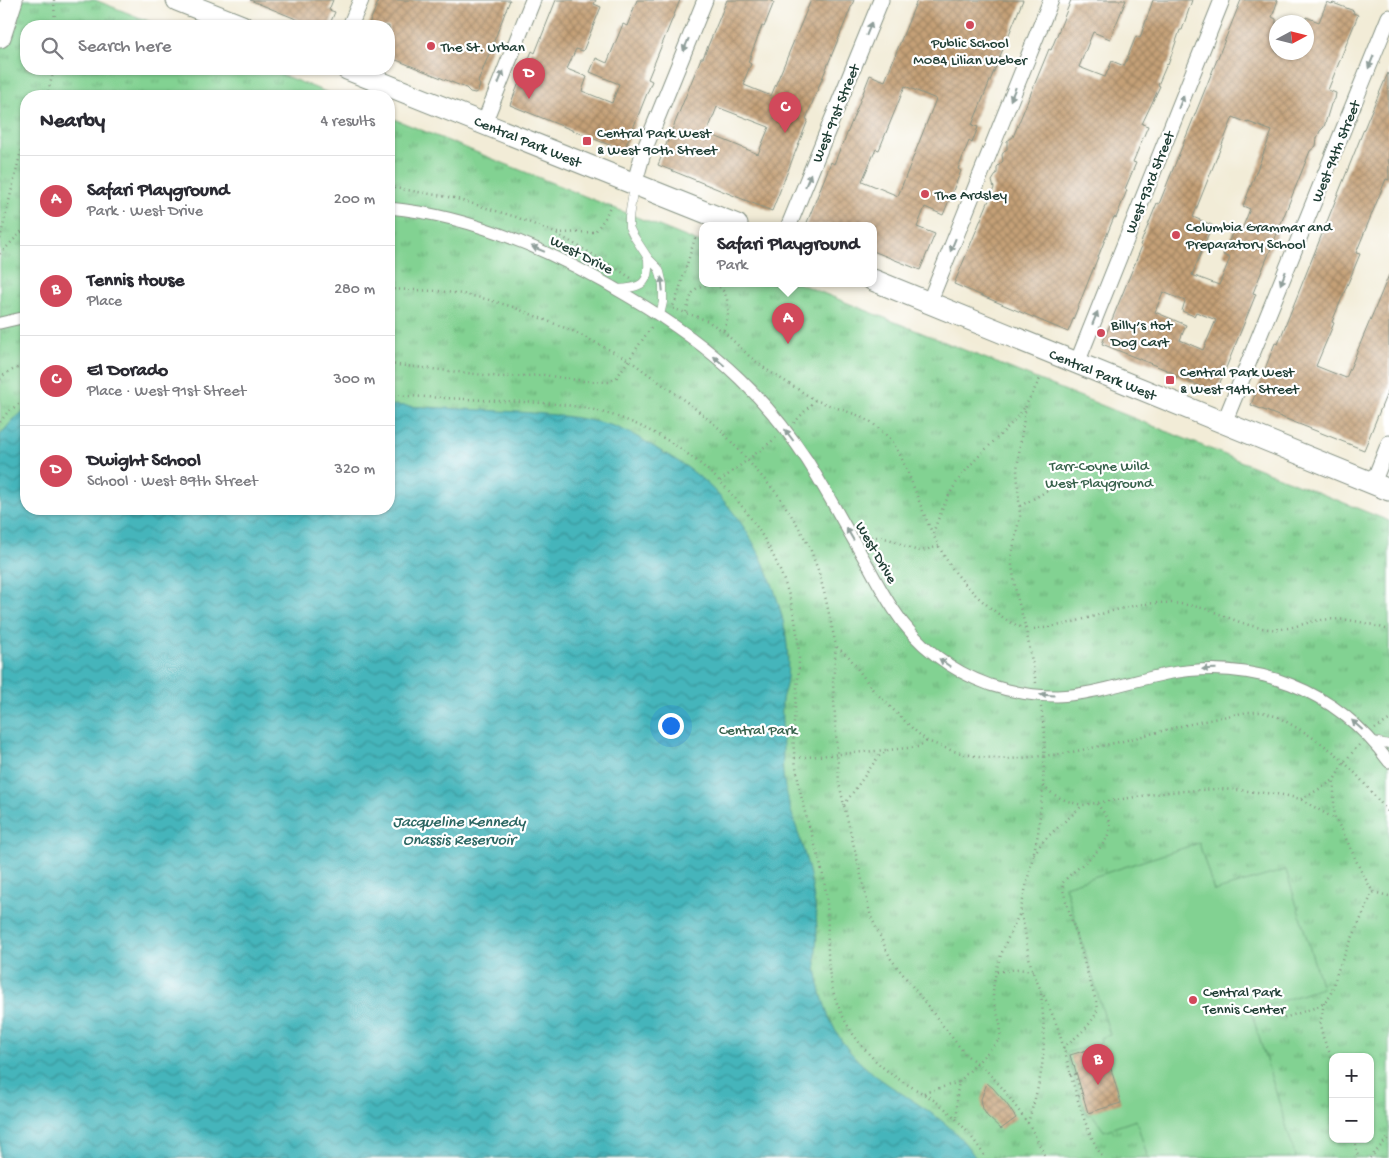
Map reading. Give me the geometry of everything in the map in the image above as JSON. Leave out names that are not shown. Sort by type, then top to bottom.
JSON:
[{"type":"main road","points":[[0,36],[12,0]]},
{"type":"main road","points":[[183,1],[228,20]]},
{"type":"main road","name":"Central Park West","points":[[362,75],[729,222]]},
{"type":"main road","name":"Central Park West","points":[[877,282],[1381,487]]},
{"type":"street","points":[[352,20],[360,0]]},
{"type":"street","points":[[484,123],[533,0]]},
{"type":"street","points":[[634,185],[643,153],[704,0]]},
{"type":"street","name":"West 91st Street","points":[[790,222],[881,0]]},
{"type":"street","points":[[929,303],[1051,0]]},
{"type":"street","name":"West 93rd Street","points":[[1077,363],[1222,0]]},
{"type":"street","name":"West 94th Street","points":[[1224,423],[1389,17]]},
{"type":"street","name":"West Drive","points":[[395,209],[440,216],[484,229],[562,259],[617,289],[657,320],[700,344],[734,373],[786,430],[807,461],[894,611],[911,633],[946,664],[989,685],[1019,692],[1058,696],[1086,692],[1178,672],[1208,669],[1237,670],[1266,676],[1306,691],[1341,712],[1370,738],[1389,762]]},
{"type":"street","points":[[0,323],[20,318]]},
{"type":"street","points":[[1381,487],[1389,443]]},
{"type":"lane","points":[[634,185],[629,217],[632,235],[648,258],[658,268],[662,278],[663,302],[657,320]]},
{"type":"lane","points":[[617,289],[626,289],[644,282],[648,274],[648,258]]},
{"type":"lane","points":[[1370,738],[1389,744]]},
{"type":"path","points":[[54,0],[54,20]]},
{"type":"path","points":[[49,90],[52,75]]},
{"type":"path","points":[[0,239],[20,154]]},
{"type":"path","points":[[395,188],[454,198],[556,233],[635,280]]},
{"type":"path","points":[[556,233],[595,232],[605,218],[610,204]]},
{"type":"path","points":[[0,254],[20,233]]},
{"type":"path","points":[[695,238],[672,308],[706,320],[723,331],[750,356],[780,378],[815,400],[864,418],[891,439],[902,460],[932,533],[954,571],[978,598],[1004,618],[1026,628],[1046,628],[1131,606],[1165,603],[1190,605],[1254,626],[1270,629],[1339,619],[1357,621],[1389,630]]},
{"type":"path","points":[[686,312],[692,293],[700,287]]},
{"type":"path","points":[[718,287],[724,292],[728,304],[728,316],[723,331]]},
{"type":"path","points":[[395,289],[438,291],[486,299],[575,332],[629,360],[645,370],[720,429],[780,496],[810,548],[819,573],[836,646],[833,683],[839,783],[871,917],[891,959],[965,1054],[986,1070],[1004,1090],[1028,1124],[1046,1158]]},
{"type":"path","points":[[395,365],[501,377],[544,375],[609,382],[617,377],[657,320]]},
{"type":"path","points":[[0,379],[6,373],[20,367]]},
{"type":"path","points":[[0,372],[6,373]]},
{"type":"path","points":[[780,378],[783,373]]},
{"type":"path","points":[[932,533],[946,499],[960,477],[1018,417],[1026,406],[1041,376]]},
{"type":"path","points":[[395,395],[555,404],[604,413],[636,424],[664,438],[693,458],[720,481],[739,502],[764,539],[776,562],[785,584],[794,616],[799,658],[794,717],[795,758],[805,814],[819,859],[824,885],[828,918],[827,962],[832,988],[839,1009],[863,1048],[886,1070],[942,1106],[971,1135],[986,1158]]},
{"type":"path","points":[[792,426],[815,400]]},
{"type":"path","points":[[0,422],[7,413],[20,403]]},
{"type":"path","points":[[1026,406],[1017,470],[1020,516],[1011,558],[1016,593],[1026,628],[1037,687]]},
{"type":"path","points":[[720,481],[778,437]]},
{"type":"path","points":[[1020,506],[1050,489]]},
{"type":"path","points":[[853,540],[864,537],[878,537],[922,551],[939,546]]},
{"type":"path","points":[[836,646],[849,657],[873,690],[913,729],[928,741],[953,751],[979,757],[1010,759],[1062,754],[1227,716],[1248,712],[1262,712],[1278,717],[1324,745],[1344,762],[1389,813]]},
{"type":"path","points":[[924,1093],[959,1082],[999,1040],[1001,1035],[993,997],[1004,946],[1020,913],[1038,834],[1045,755],[1045,734],[1041,706]]},
{"type":"path","points":[[1335,819],[1334,780],[1344,762],[1389,720]]},
{"type":"path","points":[[795,758],[918,747],[928,741]]},
{"type":"path","points":[[844,805],[878,757],[888,750]]},
{"type":"path","points":[[1300,799],[1334,780]]},
{"type":"path","points":[[1043,786],[1060,798],[1083,805],[1170,792],[1217,789],[1263,792],[1300,799],[1335,819],[1373,892],[1389,896]]},
{"type":"path","points":[[1063,1048],[1081,1034],[1092,1022],[1098,1008],[1062,884],[1098,851],[1106,836],[1108,820],[1096,803]]},
{"type":"path","points":[[1033,855],[1044,840],[1083,805]]},
{"type":"path","points":[[1284,1018],[1314,1008],[1324,1003],[1330,996],[1339,967],[1373,892]]},
{"type":"path","points":[[1020,913],[1033,970],[1058,1028],[1082,1115],[1103,1158]]},
{"type":"path","points":[[997,972],[1017,969],[1033,970]]},
{"type":"path","points":[[1028,1124],[1043,1057],[1041,989]]},
{"type":"path","points":[[1324,1003],[1320,1026],[1322,1037],[1329,1053]]},
{"type":"path","points":[[957,1120],[959,1082]]},
{"type":"path","points":[[1370,1158],[1389,1137]]},
{"type":"path","points":[[1356,1143],[1358,1158]]},
{"type":"green space","name":"Central Park","points":[[0,0],[95,0],[146,20],[20,20],[20,75],[282,75],[321,90],[20,90],[20,515],[395,515],[395,119],[699,242],[699,287],[808,287],[1389,521],[1389,1158],[0,1158]]},
{"type":"green space","name":"Central Park Tennis Center","points":[[1199,843],[1214,891],[1286,870],[1322,988],[1251,1011],[1296,1158],[1148,1158],[1136,1120],[1104,1131],[1092,1114],[1087,1115],[1066,1053],[1101,1043],[1100,1038],[1110,1035],[1065,886]]},
{"type":"water","name":"Jacqueline Kennedy Onassis Reservoir","points":[[395,405],[541,414],[582,419],[622,429],[687,467],[713,489],[742,525],[764,565],[780,608],[785,630],[788,665],[786,687],[782,699],[784,779],[810,877],[816,919],[817,971],[829,1017],[842,1041],[859,1061],[878,1077],[940,1120],[959,1136],[975,1157],[0,1158],[0,435],[20,414],[20,515],[395,515]]},
{"type":"building","points":[[250,0],[333,0],[329,10],[335,12],[332,20],[298,20]]},
{"type":"building","points":[[379,0],[510,0],[478,82],[480,85],[478,91],[475,93],[395,59],[395,20],[371,20]]},
{"type":"building","points":[[556,0],[596,0],[594,4],[601,7],[583,51],[576,49],[567,69],[587,77],[582,91],[612,103],[619,84],[590,72],[596,58],[607,63],[623,24],[627,26],[637,0],[680,0],[648,79],[652,81],[624,151],[510,105],[532,51],[535,53]]},
{"type":"building","points":[[727,0],[768,0],[774,2],[748,62],[751,64],[744,81],[746,81],[744,85],[771,96],[811,0],[854,0],[811,106],[806,119],[808,120],[772,211],[658,165],[701,58],[703,58]],"holes":[[[717,107],[769,127],[758,154],[707,133]]]},
{"type":"building","points":[[917,0],[1023,0],[972,125],[978,127],[972,143],[969,141],[958,169],[961,171],[943,215],[925,207],[917,227],[935,234],[920,270],[877,253],[877,222],[807,222],[831,162],[834,164],[843,144],[870,75],[885,81]],"holes":[[[905,86],[936,99],[898,196],[862,181],[876,149],[879,150]]]},
{"type":"building","points":[[1071,0],[1126,0],[1110,39],[1093,32],[1079,67],[1105,77],[1112,61],[1124,66],[1136,36],[1140,38],[1153,0],[1192,0],[1168,65],[1158,85],[1160,86],[1142,124],[1148,126],[1133,162],[1136,163],[1125,189],[1127,190],[1116,218],[1114,217],[1068,332],[954,284],[994,188],[992,181],[997,173],[997,167],[1003,161],[1002,155],[1007,149],[1007,141],[1013,137]]},
{"type":"building","points":[[1241,0],[1278,0],[1273,15],[1269,15],[1269,60],[1314,60],[1314,20],[1319,22],[1327,2],[1354,11],[1353,13],[1358,15],[1328,90],[1336,93],[1335,99],[1331,104],[1324,127],[1317,138],[1316,146],[1310,151],[1253,293],[1256,294],[1217,390],[1214,392],[1173,375],[1174,373],[1102,344],[1142,246],[1140,245],[1157,203],[1159,204]],"holes":[[[1233,117],[1272,131],[1243,206],[1250,209],[1242,229],[1235,226],[1223,255],[1230,258],[1219,285],[1192,275],[1212,225],[1193,217]],[[1163,292],[1185,301],[1182,311],[1194,316],[1196,312],[1216,320],[1203,350],[1180,340],[1186,325],[1155,312]]]},
{"type":"building","points":[[1388,73],[1389,180],[1386,179],[1356,253],[1360,254],[1316,366],[1346,378],[1389,275],[1389,388],[1364,450],[1251,405],[1275,343],[1278,344]]},
{"type":"building","points":[[1104,1045],[1121,1103],[1088,1113],[1070,1055]]},
{"type":"building","points":[[987,1083],[1006,1103],[1016,1118],[1001,1129],[987,1116],[983,1109],[981,1099]]},
{"type":"place","name":"Public School M084 Lilian Weber","points":[[970,25]]},
{"type":"place","name":"The St. Urban","points":[[431,46]]},
{"type":"place","name":"Dwight School","points":[[529,99]]},
{"type":"place","name":"El Dorado","points":[[785,133]]},
{"type":"place","name":"Central Park West & West 90th Street","points":[[587,141]]},
{"type":"place","name":"The Ardsley","points":[[925,194]]},
{"type":"place","name":"Columbia Grammar and Preparatory School","points":[[1176,235]]},
{"type":"place","name":"Billy’s Hot Dog Cart","points":[[1101,333]]},
{"type":"place","name":"Safari Playground","points":[[788,344]]},
{"type":"place","name":"Central Park West & West 94th Street","points":[[1170,380]]},
{"type":"place","name":"Central Park Tennis Center","points":[[1193,1000]]},
{"type":"place","name":"Tennis House","points":[[1098,1085]]},
{"type":"park label","name":"Tarr-Coyne Wild West Playground","points":[[1099,474]]}]
